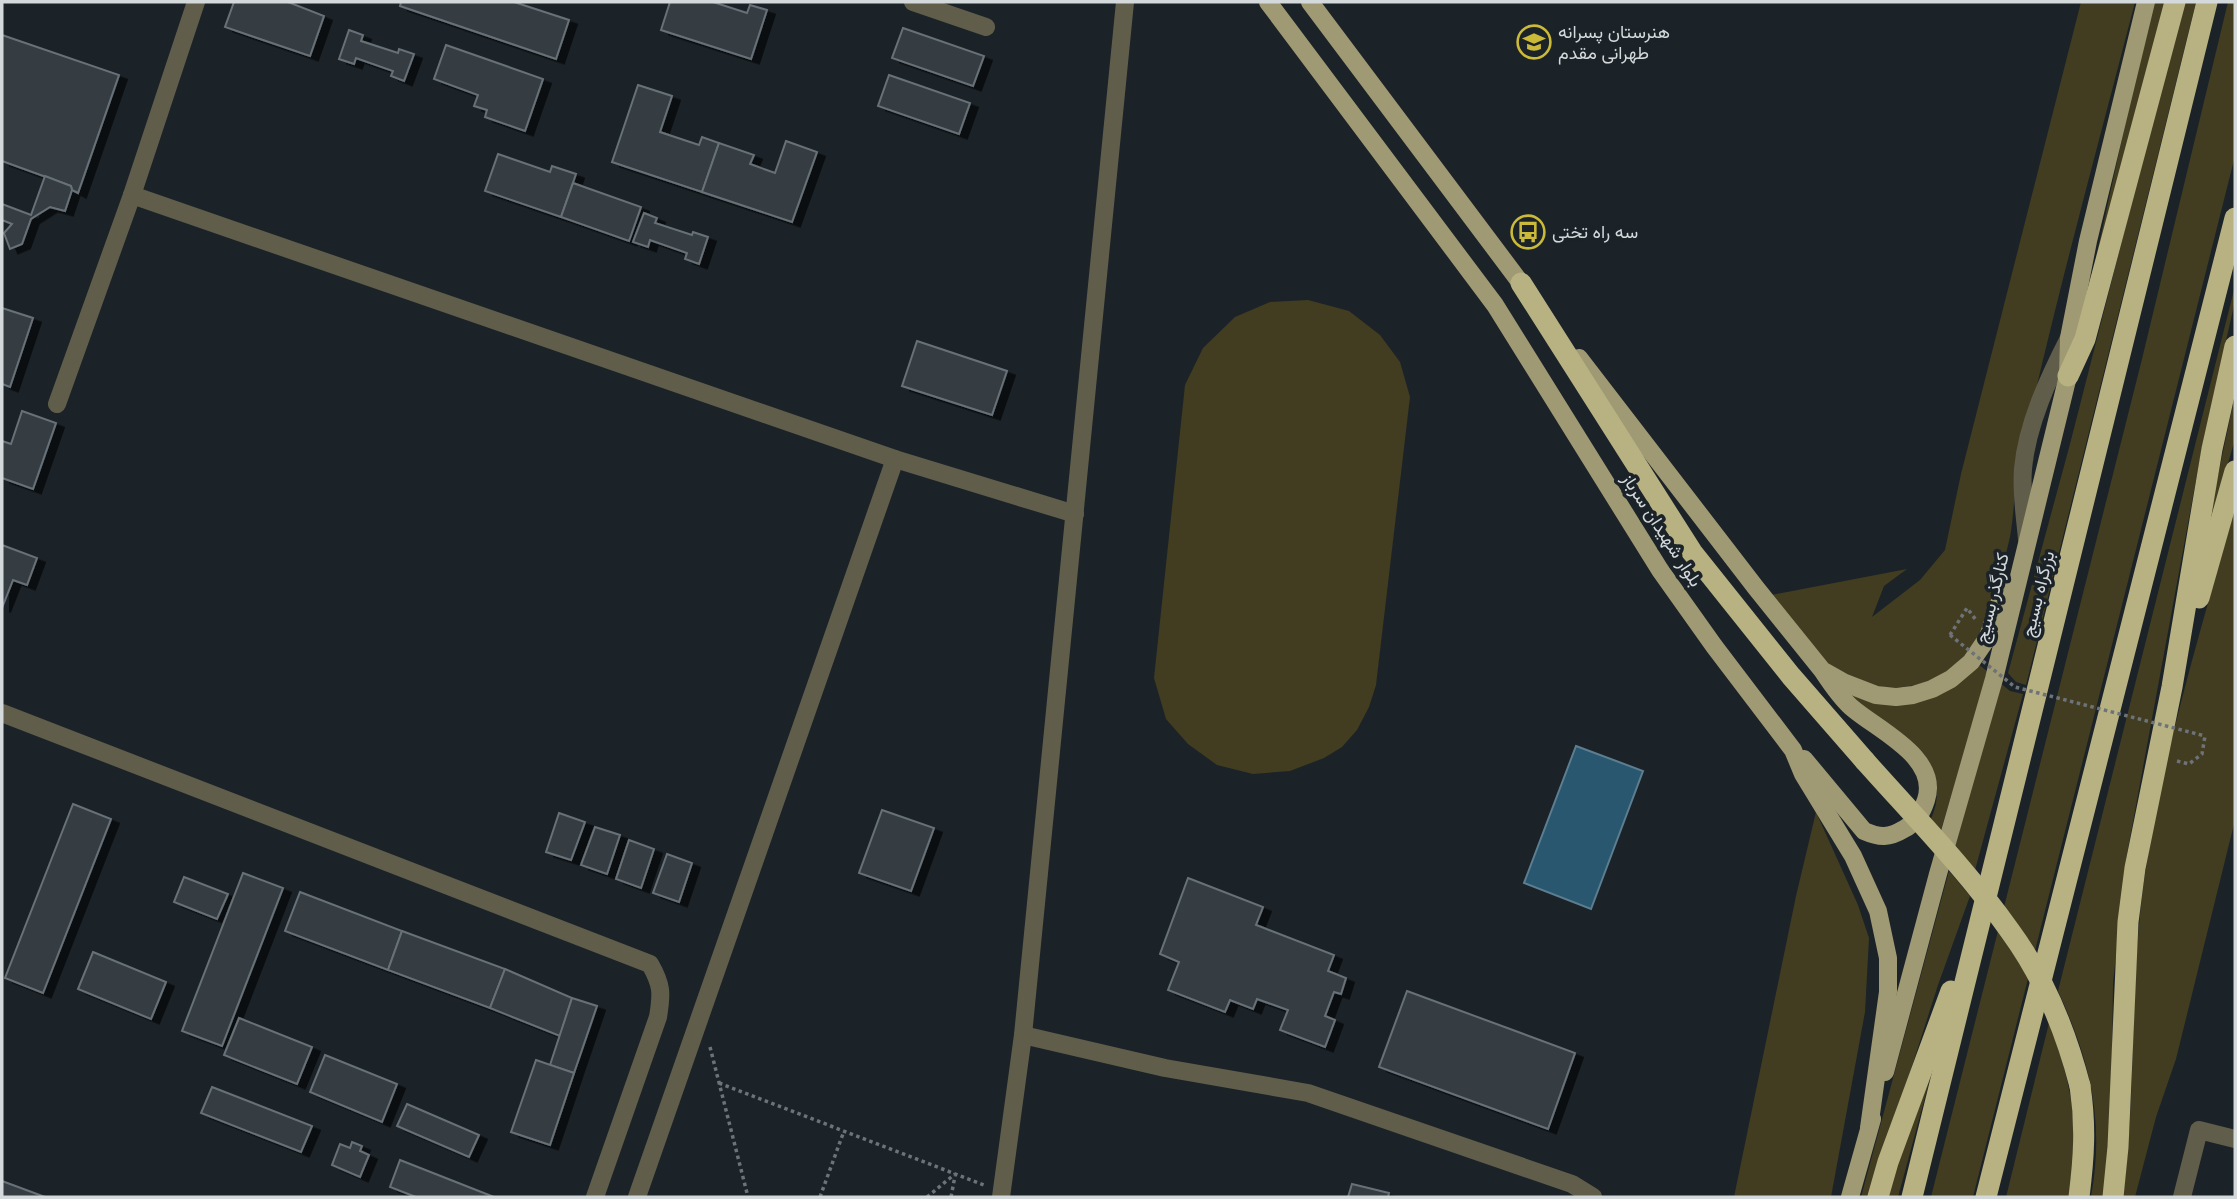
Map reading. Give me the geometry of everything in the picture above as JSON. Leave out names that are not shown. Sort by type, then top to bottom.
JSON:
[{"type":"highway","points":[[2068,376],[2085,339],[2175,2]]},
{"type":"highway","name":"بزرگراه بسیج","points":[[1912,1197],[2207,2]]},
{"type":"highway","points":[[1986,1197],[2235,218]]},
{"type":"highway","points":[[1521,283],[1692,552],[1783,667],[1980,891],[2012,933],[2032,967],[2063,1032],[2080,1086],[2085,1142],[2079,1197]]},
{"type":"highway","points":[[2113,1197],[2119,1135],[2128,922],[2139,840],[2172,687],[2212,449],[2235,346]]},
{"type":"highway","points":[[2172,687],[2235,471]]},
{"type":"highway","points":[[1878,1197],[1888,1162],[1953,985],[1979,925]]},
{"type":"main road","name":"بلوار شهیدان سرباز","points":[[1268,2],[1495,305],[1660,570],[1793,750],[1803,774],[1853,856],[1872,893],[1886,943],[1888,992],[1869,1128]]},
{"type":"main road","name":"بلوار شهیدان سرباز","points":[[1310,2],[1521,283],[1822,670],[1860,690],[1876,695],[1913,695],[1951,679],[1971,662],[1988,637],[2011,564],[2027,539]]},
{"type":"main road","name":"کنارگذر بسیج","points":[[1850,1197],[1994,679],[2068,376],[2070,338],[2088,241],[2146,2]]},
{"type":"main road","points":[[1793,750],[1806,761],[1864,831],[1878,837],[1890,836],[1908,827],[1922,814],[1928,794],[1924,769],[1904,747],[1850,706],[1833,688],[1822,670]]},
{"type":"street","points":[[57,404],[132,195],[196,2]]},
{"type":"street","points":[[913,2],[986,26]]},
{"type":"street","points":[[1002,1195],[1023,1035],[1125,2]]},
{"type":"street","points":[[132,195],[895,460],[1075,514]]},
{"type":"street","points":[[2027,539],[2022,470],[2053,368],[2070,338]]},
{"type":"street","points":[[637,1197],[895,460]]},
{"type":"street","points":[[2,713],[650,964],[660,980],[662,996],[658,1017],[595,1197]]},
{"type":"street","points":[[1023,1035],[1165,1068],[1308,1093],[1572,1184],[1593,1197]]},
{"type":"street","points":[[2182,1197],[2199,1130],[2235,1139]]},
{"type":"path","points":[[1967,608],[1950,635],[2015,687],[2204,736],[2202,754],[2189,764]]},
{"type":"path","points":[[702,1013],[748,1197]]},
{"type":"path","points":[[719,1083],[956,1174],[1002,1195]]},
{"type":"path","points":[[820,1197],[844,1131]]},
{"type":"path","points":[[927,1197],[956,1174]]},
{"type":"path","points":[[951,1197],[956,1174]]},
{"type":"shaded area","points":[[2081,2],[2135,2],[2045,352],[2018,469],[2010,537],[1987,620],[1973,650],[1949,671],[1915,685],[1879,687],[1862,682],[1845,675],[1821,657],[1771,595],[1907,569],[1884,586],[1872,617],[1920,580],[1945,550],[1961,474]]},
{"type":"shaded area","points":[[2152,2],[2167,2],[2095,262]]},
{"type":"shaded area","points":[[2183,2],[2196,2],[2026,685],[2016,682],[2008,673],[2070,444]]},
{"type":"shaded area","points":[[2228,2],[2235,2],[2235,156],[1973,1197],[1931,1197],[2142,359]]},
{"type":"shaded area","points":[[2235,286],[2235,301],[2203,442],[2127,854],[2113,983],[2111,1131],[2104,1197],[2091,1197],[2096,1142],[2092,1091],[2079,1042],[2058,991]]},
{"type":"shaded area","points":[[1308,300],[1349,311],[1380,335],[1400,362],[1410,397],[1376,685],[1369,707],[1357,730],[1342,747],[1324,758],[1290,771],[1253,774],[1217,765],[1188,744],[1166,719],[1154,678],[1185,385],[1203,348],[1235,317],[1270,302]]},
{"type":"shaded area","points":[[2235,395],[2235,439],[2199,565]]},
{"type":"shaded area","points":[[2235,508],[2235,820],[2176,1059],[2156,1117],[2135,1197],[2123,1197],[2130,1116],[2137,955],[2145,874],[2173,736]]},
{"type":"shaded area","points":[[1977,663],[1988,672],[1941,830],[1931,819],[1936,801],[1936,784],[1931,768],[1921,752],[1839,687],[1877,702]]},
{"type":"shaded area","points":[[1999,682],[2010,691],[2023,694],[1975,870],[1955,847]]},
{"type":"shaded area","points":[[1816,812],[1858,905],[1869,938],[1865,1012],[1831,1197],[1734,1197],[1796,896]]},
{"type":"shaded area","points":[[1949,871],[1970,896],[1938,985],[1870,1197],[1861,1197]]},
{"type":"shaded area","points":[[2049,1023],[2064,1067],[2072,1108],[2074,1150],[2069,1197],[2006,1197]]},
{"type":"shaded area","points":[[1940,1042],[1898,1197],[1885,1197]]},
{"type":"water","points":[[1576,746],[1643,771],[1591,909],[1524,883]]},
{"type":"building","points":[[234,2],[288,2],[324,16],[310,56],[225,27]]},
{"type":"building","points":[[401,2],[514,2],[569,20],[556,59],[400,6]]},
{"type":"building","points":[[670,2],[713,2],[747,13],[750,5],[767,10],[751,59],[661,30]]},
{"type":"building","points":[[903,28],[984,56],[973,86],[892,58]]},
{"type":"building","points":[[349,30],[363,35],[361,41],[398,53],[399,49],[414,54],[404,81],[391,76],[393,71],[356,58],[354,64],[339,59]]},
{"type":"building","points":[[2,35],[119,75],[78,193],[72,190],[71,186],[2,161]]},
{"type":"building","points":[[446,45],[543,79],[525,131],[485,117],[487,110],[474,106],[478,95],[434,79]]},
{"type":"building","points":[[889,75],[970,103],[959,134],[878,106]]},
{"type":"building","points":[[638,85],[672,96],[660,132],[699,145],[702,137],[719,143],[702,192],[612,162]]},
{"type":"building","points":[[786,141],[817,152],[792,222],[702,192],[719,143],[754,155],[750,164],[775,173]]},
{"type":"building","points":[[498,154],[550,172],[552,166],[576,174],[561,217],[485,191]]},
{"type":"building","points":[[45,176],[71,186],[65,211],[50,207],[31,219],[22,244],[10,249],[4,233],[12,224],[2,220],[2,204],[31,215]]},
{"type":"building","points":[[573,183],[641,207],[629,241],[561,217]]},
{"type":"building","points":[[644,213],[657,218],[655,223],[692,235],[693,232],[708,237],[699,264],[685,259],[687,253],[650,240],[648,247],[633,242]]},
{"type":"building","points":[[2,308],[33,318],[10,387],[2,384]]},
{"type":"building","points":[[917,341],[1007,371],[992,415],[902,386]]},
{"type":"building","points":[[22,411],[56,423],[33,489],[2,478],[2,441],[11,444]]},
{"type":"building","points":[[2,545],[37,558],[27,585],[13,580],[2,608]]},
{"type":"building","points":[[73,804],[111,819],[43,993],[5,978]]},
{"type":"building","points":[[882,810],[934,828],[911,891],[859,873]]},
{"type":"building","points":[[559,813],[585,822],[571,860],[546,852]]},
{"type":"building","points":[[595,827],[620,835],[607,874],[581,865]]},
{"type":"building","points":[[629,840],[654,849],[641,888],[616,879]]},
{"type":"building","points":[[667,854],[692,863],[679,902],[653,893]]},
{"type":"building","points":[[243,873],[283,888],[222,1046],[182,1031]]},
{"type":"building","points":[[184,877],[228,894],[217,919],[174,902]]},
{"type":"building","points":[[1188,878],[1263,907],[1256,925],[1334,955],[1328,971],[1346,978],[1341,994],[1334,992],[1325,1016],[1335,1020],[1325,1047],[1280,1030],[1288,1010],[1257,999],[1253,1009],[1230,1000],[1225,1012],[1168,990],[1179,962],[1160,954]]},
{"type":"building","points":[[300,892],[402,931],[388,970],[285,931]]},
{"type":"building","points":[[402,931],[505,969],[490,1008],[388,970]]},
{"type":"building","points":[[93,952],[166,982],[151,1019],[78,989]]},
{"type":"building","points":[[505,969],[572,998],[560,1036],[490,1008]]},
{"type":"building","points":[[1407,991],[1575,1053],[1548,1129],[1379,1067]]},
{"type":"building","points":[[572,998],[597,1006],[574,1073],[550,1065]]},
{"type":"building","points":[[239,1018],[312,1047],[297,1084],[224,1055]]},
{"type":"building","points":[[325,1055],[397,1084],[382,1122],[310,1092]]},
{"type":"building","points":[[536,1060],[574,1073],[550,1145],[511,1132]]},
{"type":"building","points":[[212,1087],[312,1126],[301,1152],[201,1113]]},
{"type":"building","points":[[407,1104],[479,1135],[469,1157],[397,1126]]},
{"type":"building","points":[[352,1142],[362,1146],[360,1151],[369,1155],[360,1177],[332,1165],[340,1144],[350,1148]]},
{"type":"building","points":[[400,1160],[494,1197],[416,1197],[390,1187]]},
{"type":"building","points":[[2,1181],[45,1197],[2,1197]]},
{"type":"building","points":[[1352,1184],[1389,1193],[1388,1197],[1348,1197]]},
{"type":"place","name":"هنرستان پسرانه طهرانی مقدم","points":[[1534,42]]},
{"type":"place","name":"سه راه تختی","points":[[1528,232]]}]
